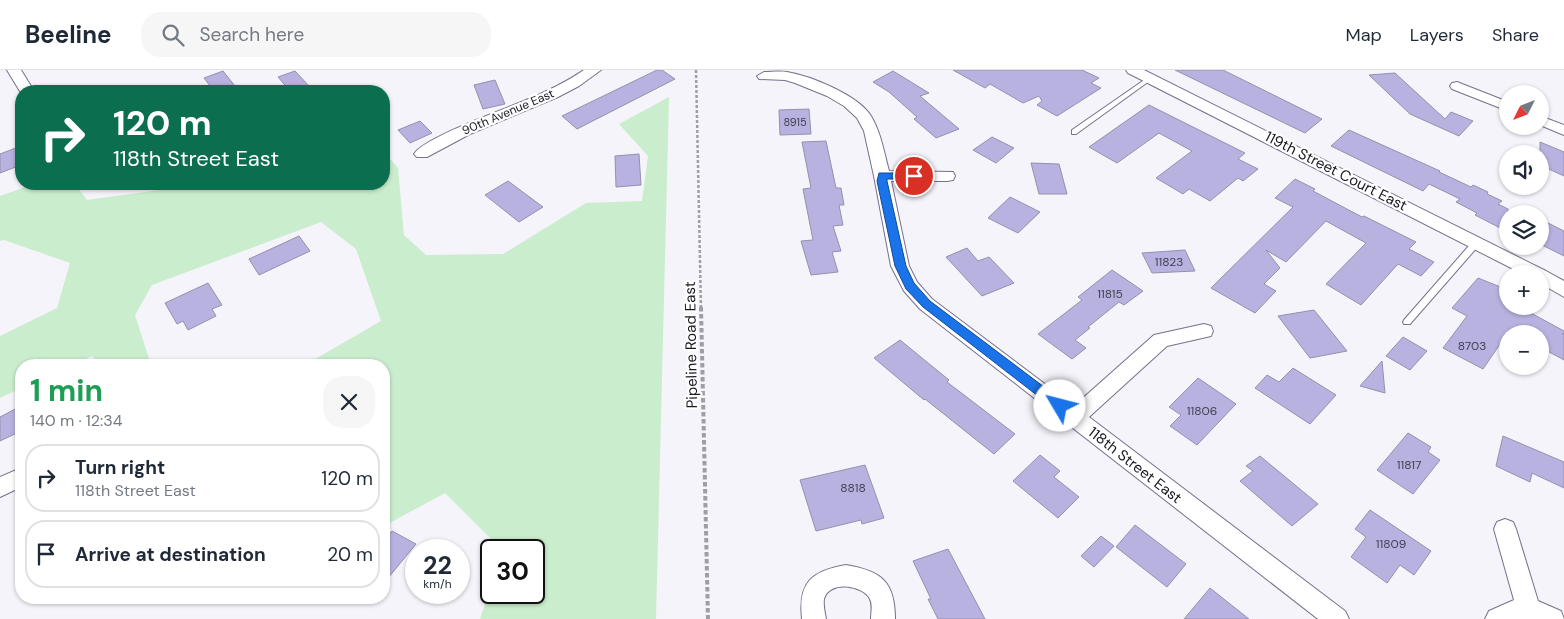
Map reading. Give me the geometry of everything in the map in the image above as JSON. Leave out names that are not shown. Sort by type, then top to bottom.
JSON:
[{"type":"street","points":[[14,70],[23,85]]},
{"type":"street","name":"90th Avenue East","points":[[422,154],[442,141],[478,124],[576,83],[594,70]]},
{"type":"street","name":"119th Street Court East","points":[[1133,70],[1521,265]]},
{"type":"street","name":"118th Street East","points":[[764,76],[786,76],[832,93],[856,109],[868,123],[882,176],[900,266],[904,276],[917,295],[1075,417],[1104,442],[1337,619]]},
{"type":"street","points":[[1457,86],[1499,103]]},
{"type":"street","points":[[1549,124],[1564,130]]},
{"type":"street","points":[[882,176],[947,176]]},
{"type":"street","name":"119th Street Court East","points":[[1549,280],[1564,290]]},
{"type":"street","points":[[1075,417],[1161,340],[1204,331]]},
{"type":"street","points":[[0,488],[15,480]]},
{"type":"street","points":[[1505,529],[1529,611]]},
{"type":"street","points":[[814,619],[812,603],[815,592],[826,581],[841,574],[852,574],[872,584],[879,593],[883,603],[883,619]]},
{"type":"street","points":[[1497,619],[1508,612],[1529,611],[1540,613],[1553,619]]},
{"type":"lane","points":[[1074,132],[1150,78]]},
{"type":"lane","points":[[1406,322],[1476,242]]},
{"type":"path","name":"Pipeline Road East","points":[[696,70],[708,619]]},
{"type":"green space","points":[[669,97],[656,619],[480,619],[485,604],[545,604],[545,539],[491,539],[445,493],[390,523],[390,359],[315,359],[381,321],[356,249],[321,222],[152,285],[135,315],[149,359],[95,359],[92,356],[85,359],[15,359],[15,391],[0,398],[0,336],[57,308],[70,263],[4,240],[0,241],[0,196],[17,190],[80,190],[87,200],[160,190],[390,190],[390,159],[398,168],[404,235],[426,255],[503,254],[586,203],[642,201],[648,156],[619,124]]},
{"type":"building","points":[[657,70],[662,70],[675,79],[577,129],[562,116]]},
{"type":"building","points":[[953,70],[1082,70],[1099,78],[1091,83],[1101,88],[1057,116],[1037,105],[1042,101],[1039,96],[1023,103],[990,84],[985,88]]},
{"type":"building","points":[[1175,70],[1223,70],[1322,119],[1305,133]]},
{"type":"building","points":[[223,71],[234,85],[209,85],[204,78]]},
{"type":"building","points":[[295,71],[308,85],[285,85],[278,77]]},
{"type":"building","points":[[893,71],[929,93],[920,96],[959,129],[936,138],[914,119],[917,117],[889,92],[873,82]]},
{"type":"building","points":[[1395,73],[1445,119],[1451,112],[1473,121],[1459,136],[1410,114],[1369,75]]},
{"type":"building","points":[[495,80],[505,104],[483,109],[474,85]]},
{"type":"building","points":[[1149,105],[1245,153],[1238,159],[1258,169],[1243,181],[1238,178],[1210,201],[1189,189],[1183,194],[1156,178],[1192,151],[1159,133],[1117,163],[1089,147]]},
{"type":"building","points":[[809,109],[811,134],[780,135],[779,110]]},
{"type":"building","points":[[420,121],[432,133],[410,143],[398,130]]},
{"type":"building","points":[[1349,130],[1471,187],[1473,185],[1488,192],[1487,194],[1502,201],[1498,204],[1500,205],[1499,227],[1475,215],[1477,213],[1456,202],[1460,199],[1429,184],[1423,191],[1331,146]]},
{"type":"building","points":[[992,137],[1014,148],[996,163],[973,150]]},
{"type":"building","points":[[826,141],[836,188],[841,188],[844,205],[839,205],[843,225],[833,226],[841,251],[832,252],[838,272],[811,275],[801,241],[813,240],[803,189],[811,188],[802,142]]},
{"type":"building","points":[[1549,146],[1564,152],[1564,176],[1549,169]]},
{"type":"building","points":[[15,148],[15,167],[0,173],[0,154]]},
{"type":"building","points":[[639,154],[641,185],[616,187],[615,156]]},
{"type":"building","points":[[1031,163],[1059,164],[1067,194],[1039,194]]},
{"type":"building","points":[[1295,179],[1315,189],[1313,191],[1362,217],[1364,216],[1416,242],[1409,249],[1434,262],[1421,276],[1398,264],[1361,305],[1326,284],[1366,243],[1326,221],[1286,262],[1266,250],[1280,268],[1264,284],[1276,291],[1255,313],[1211,288],[1293,207],[1275,198]]},
{"type":"building","points":[[508,181],[543,207],[519,222],[485,195]]},
{"type":"building","points":[[1010,197],[1040,212],[1018,233],[988,218]]},
{"type":"building","points":[[1549,224],[1564,231],[1564,256],[1549,248]]},
{"type":"building","points":[[299,236],[310,251],[259,275],[249,259]]},
{"type":"building","points":[[967,248],[978,261],[989,257],[1014,283],[982,296],[946,257]]},
{"type":"building","points":[[1185,250],[1195,271],[1152,273],[1142,253]]},
{"type":"building","points":[[1112,270],[1143,291],[1124,305],[1119,302],[1075,340],[1086,348],[1072,359],[1038,334],[1082,300],[1078,297]]},
{"type":"building","points":[[1478,278],[1499,286],[1499,315],[1535,315],[1564,331],[1564,334],[1562,334],[1564,335],[1564,360],[1549,352],[1549,325],[1499,325],[1499,346],[1483,369],[1443,348],[1467,316],[1452,308]]},
{"type":"building","points":[[208,283],[222,305],[212,309],[216,316],[188,330],[183,321],[177,324],[165,303]]},
{"type":"building","points":[[1314,310],[1347,351],[1310,358],[1278,316]]},
{"type":"building","points":[[1403,337],[1427,351],[1410,370],[1386,356]]},
{"type":"building","points":[[900,340],[949,380],[947,382],[1015,434],[994,454],[924,400],[874,358]]},
{"type":"building","points":[[1382,361],[1385,393],[1360,386]]},
{"type":"building","points":[[1293,368],[1336,395],[1310,424],[1255,388],[1267,375],[1279,382]]},
{"type":"building","points":[[1198,378],[1236,404],[1197,445],[1170,426],[1181,415],[1169,407]]},
{"type":"building","points":[[15,409],[15,434],[0,441],[0,417]]},
{"type":"building","points":[[1408,433],[1431,447],[1428,452],[1440,460],[1413,494],[1377,470]]},
{"type":"building","points":[[1503,436],[1564,462],[1564,488],[1532,473],[1530,482],[1496,466]]},
{"type":"building","points":[[1040,455],[1060,471],[1054,477],[1079,497],[1058,518],[1013,481]]},
{"type":"building","points":[[1260,456],[1318,504],[1292,526],[1240,481],[1253,471],[1246,466]]},
{"type":"building","points":[[865,465],[884,518],[862,524],[861,520],[816,531],[800,480]]},
{"type":"building","points":[[1370,510],[1431,551],[1414,575],[1400,565],[1387,583],[1351,557],[1366,537],[1355,529]]},
{"type":"building","points":[[1135,525],[1186,564],[1167,587],[1116,547]]},
{"type":"building","points":[[392,531],[407,539],[405,539],[405,557],[390,576],[390,533]]},
{"type":"building","points":[[1101,536],[1114,546],[1094,567],[1081,556]]},
{"type":"building","points":[[948,549],[985,619],[938,619],[913,561]]},
{"type":"building","points":[[1210,588],[1249,619],[1184,619]]},
{"type":"route","points":[[914,176],[882,176],[900,266],[910,286],[926,304],[1060,406]]}]
